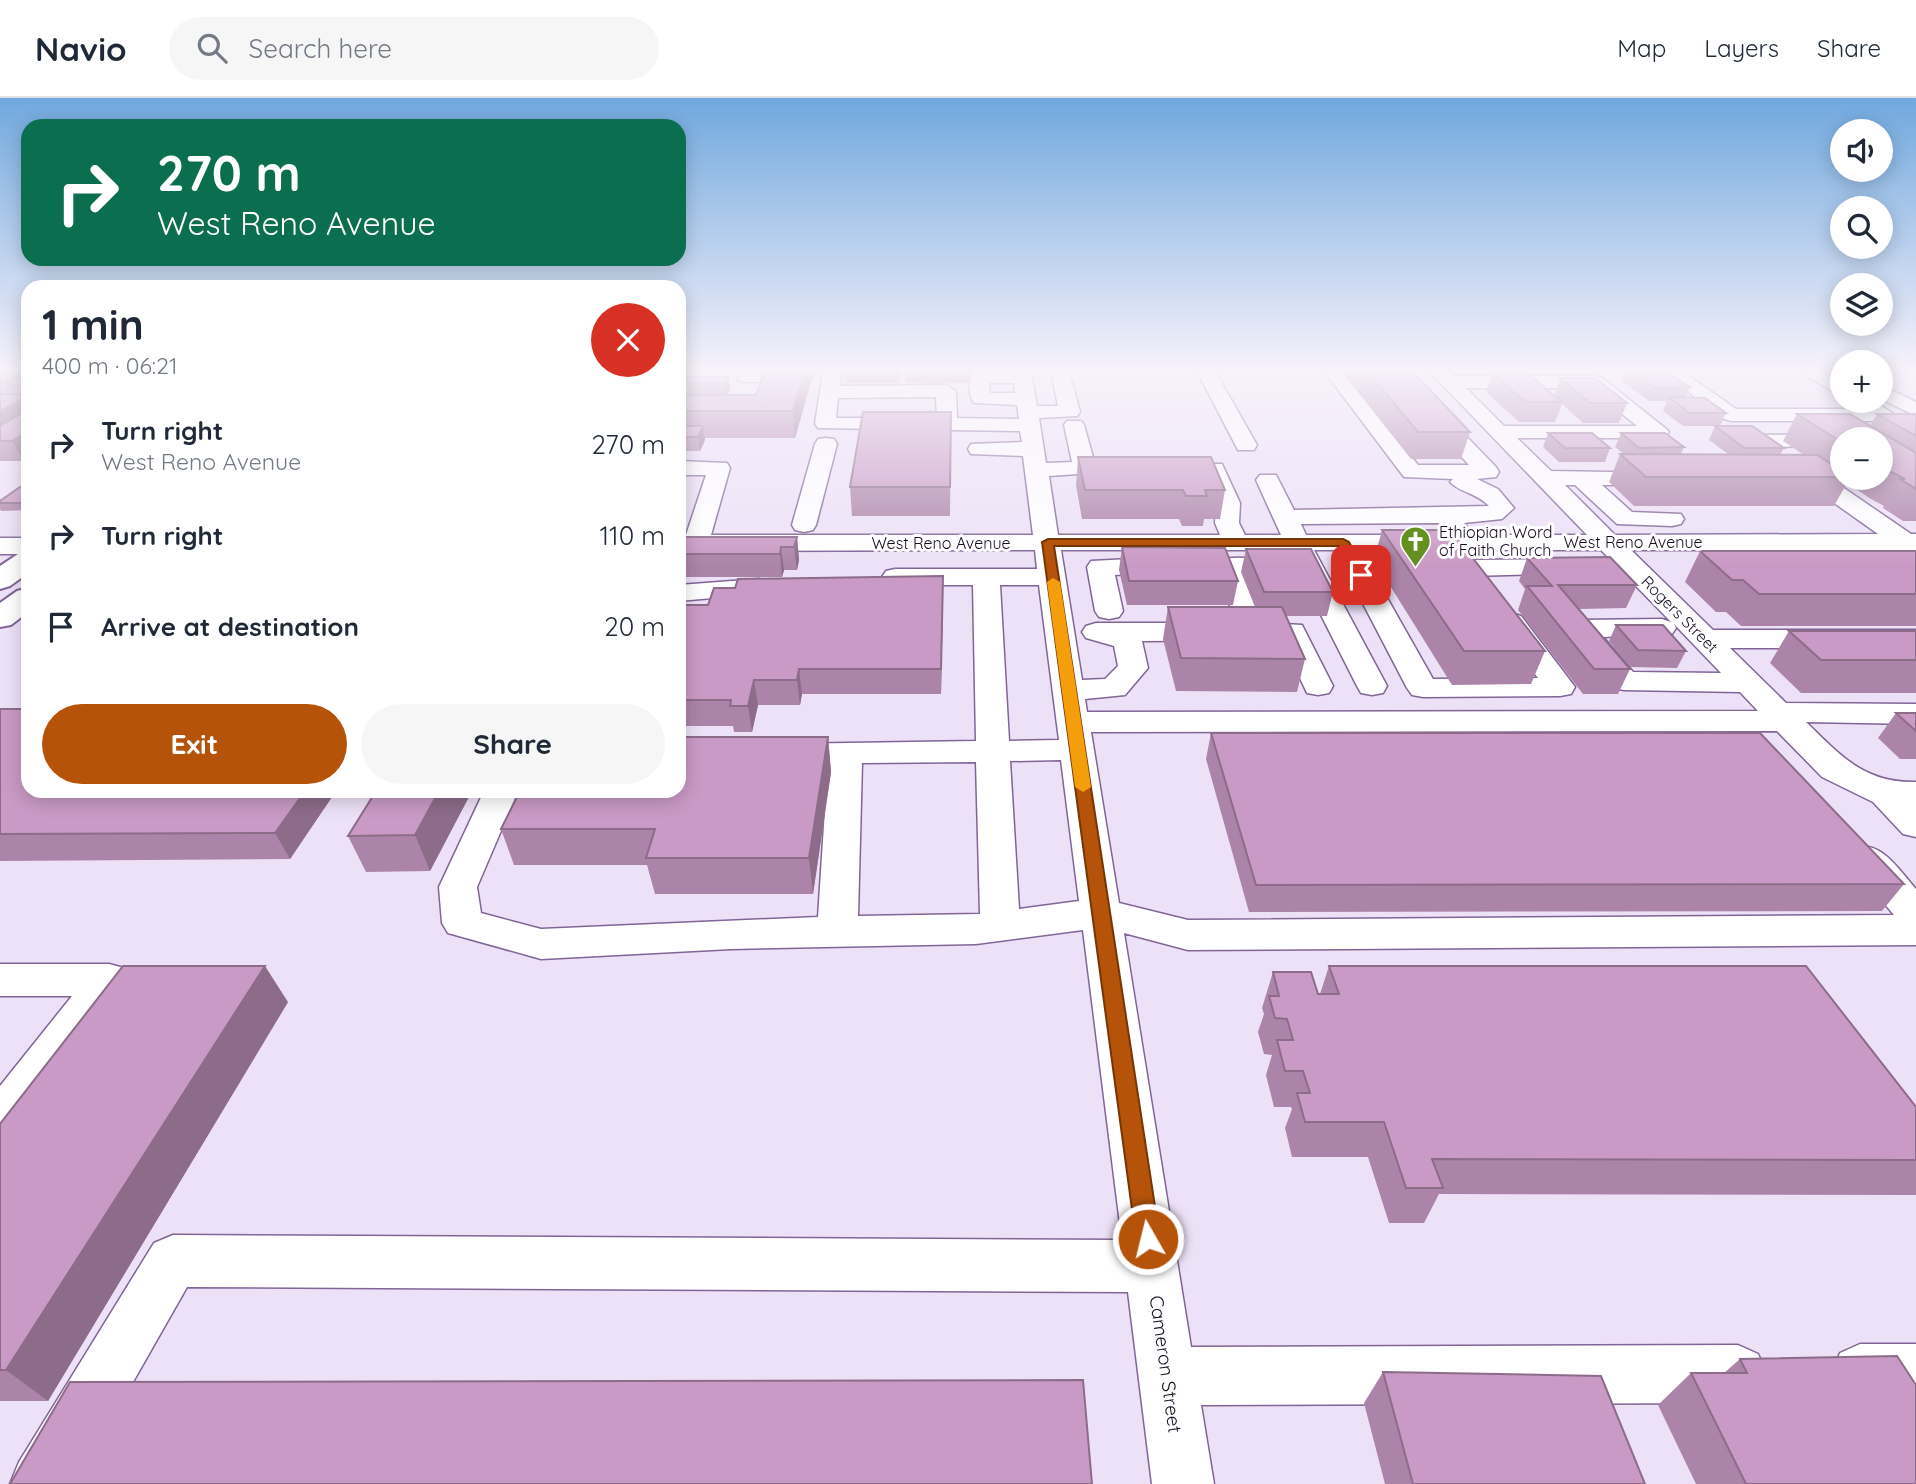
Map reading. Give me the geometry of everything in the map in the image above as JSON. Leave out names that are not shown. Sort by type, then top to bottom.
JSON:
[{"type":"main road","points":[[0,580],[21,565]]},
{"type":"main road","points":[[0,599],[21,583]]},
{"type":"main road","points":[[0,618],[21,602]]},
{"type":"street","name":"Cameron Street","points":[[1031,436],[1183,1484]]},
{"type":"street","points":[[979,449],[1095,468],[1079,436]]},
{"type":"street","points":[[1240,436],[1246,446]]},
{"type":"street","points":[[1384,436],[1412,472],[1488,472],[1581,478],[1677,478]]},
{"type":"street","points":[[1453,436],[1488,472]]},
{"type":"street","name":"Rogers Street","points":[[1503,436],[1834,769],[1900,794],[1916,825]]},
{"type":"street","points":[[1556,436],[1593,442],[1603,450]]},
{"type":"street","points":[[1545,442],[1598,436]]},
{"type":"street","points":[[1662,542],[1689,566],[1895,566],[1871,528],[1814,478],[1759,441],[1830,440]]},
{"type":"street","points":[[804,525],[826,444]]},
{"type":"street","points":[[686,468],[719,468],[687,543]]},
{"type":"street","points":[[1173,469],[1214,469],[1228,503],[1227,523],[1231,554],[1255,632]]},
{"type":"street","points":[[1581,478],[1626,519],[1708,519]]},
{"type":"street","points":[[1786,478],[1814,478]]},
{"type":"street","points":[[1268,480],[1303,554],[1372,686]]},
{"type":"street","points":[[1459,542],[1502,508],[1494,496],[1478,486],[1462,482]]},
{"type":"street","points":[[1285,517],[1633,566]]},
{"type":"street","points":[[1830,518],[1871,528]]},
{"type":"street","points":[[758,543],[764,525],[951,534],[981,526]]},
{"type":"street","name":"West Reno Avenue","points":[[687,543],[758,543],[951,534],[1055,591],[1231,554],[1303,554],[1343,542],[1662,542],[1871,528],[1912,536]]},
{"type":"street","points":[[1343,542],[1423,688],[1560,687],[1459,542]]},
{"type":"street","points":[[0,546],[21,546]]},
{"type":"street","points":[[1107,622],[1100,567],[1231,554]]},
{"type":"street","points":[[748,754],[992,752],[1073,721],[1114,688],[1133,668],[1128,641],[1107,622],[1055,591],[986,577],[869,577]]},
{"type":"street","points":[[986,577],[1000,927]]},
{"type":"street","points":[[686,592],[789,583]]},
{"type":"street","points":[[1107,622],[1181,611],[1186,632],[1292,631],[1318,686]]},
{"type":"street","points":[[1749,683],[1623,681],[1581,629],[1916,639]]},
{"type":"street","points":[[1073,721],[1264,722],[1440,735],[1501,722],[1521,749],[1598,749],[1578,722],[1685,722],[1916,714]]},
{"type":"street","points":[[1264,722],[1274,754]]},
{"type":"street","points":[[1629,722],[1655,754]]},
{"type":"street","points":[[1685,722],[1713,753]]},
{"type":"street","points":[[837,932],[845,755]]},
{"type":"street","points":[[498,798],[458,887],[462,923],[541,944],[731,934],[1000,927],[1101,913],[1188,935],[1916,930]]},
{"type":"street","points":[[1843,835],[1916,914]]},
{"type":"street","points":[[0,980],[109,980],[0,1122]]},
{"type":"street","points":[[41,1484],[173,1261],[1152,1266]]},
{"type":"street","points":[[1167,1376],[1916,1373]]},
{"type":"building","points":[[0,436],[21,436],[12,441],[0,441]]},
{"type":"building","points":[[859,436],[951,436],[950,487],[850,487]]},
{"type":"building","points":[[1551,436],[1595,436],[1610,448],[1565,448]]},
{"type":"building","points":[[1624,436],[1669,436],[1684,447],[1639,448]]},
{"type":"building","points":[[1728,436],[1766,436],[1784,448],[1744,448]]},
{"type":"building","points":[[1893,439],[1916,453],[1916,489],[1900,479],[1905,479],[1893,473]]},
{"type":"building","points":[[1620,454],[1817,455],[1830,464],[1830,477],[1646,477]]},
{"type":"building","points":[[1078,457],[1211,457],[1225,490],[1205,490],[1207,496],[1186,496],[1183,490],[1085,490]]},
{"type":"building","points":[[20,487],[21,487],[21,503],[0,501]]},
{"type":"building","points":[[1382,530],[1451,530],[1545,651],[1464,651]]},
{"type":"building","points":[[686,537],[797,537],[794,547],[781,547],[780,554],[686,554]]},
{"type":"building","points":[[1122,547],[1225,548],[1238,581],[1129,581]]},
{"type":"building","points":[[1246,549],[1311,549],[1333,592],[1264,592]]},
{"type":"building","points":[[1700,551],[1916,551],[1916,594],[1759,594],[1743,580],[1732,580]]},
{"type":"building","points":[[1610,557],[1637,585],[1558,585],[1630,669],[1594,669],[1527,586],[1552,586],[1527,558]]},
{"type":"building","points":[[943,576],[941,669],[799,669],[797,680],[754,680],[748,706],[730,706],[731,700],[686,700],[686,605],[708,605],[714,588],[735,588],[738,579]]},
{"type":"building","points":[[1168,607],[1282,607],[1305,659],[1181,658]]},
{"type":"building","points":[[1616,625],[1663,625],[1686,651],[1638,650]]},
{"type":"building","points":[[1789,631],[1916,631],[1916,660],[1821,660]]},
{"type":"building","points":[[0,709],[21,709],[21,798],[300,798],[275,833],[0,834]]},
{"type":"building","points":[[1896,713],[1916,713],[1916,731]]},
{"type":"building","points":[[1211,733],[1760,733],[1904,884],[1256,885]]},
{"type":"building","points":[[686,737],[828,737],[809,858],[646,858],[655,829],[501,829],[516,798],[686,798]]},
{"type":"building","points":[[372,798],[435,798],[415,835],[348,836]]},
{"type":"building","points":[[123,966],[265,966],[6,1370],[0,1370],[0,1124]]},
{"type":"building","points":[[1329,966],[1806,966],[1916,1107],[1916,1160],[1432,1159],[1443,1188],[1406,1188],[1384,1122],[1305,1122],[1297,1093],[1310,1093],[1303,1071],[1285,1071],[1277,1040],[1293,1040],[1287,1019],[1275,1018],[1269,996],[1279,996],[1273,972],[1311,972],[1318,994],[1339,994]]},
{"type":"building","points":[[1897,1356],[1916,1385],[1916,1484],[1746,1484],[1691,1373],[1747,1373],[1740,1359]]},
{"type":"building","points":[[1383,1372],[1601,1376],[1645,1484],[1413,1484]]},
{"type":"building","points":[[1083,1380],[1092,1484],[10,1484],[70,1382]]},
{"type":"slow traffic","points":[[1053,582],[1083,787]]},
{"type":"place","name":"Ethiopian Word of Faith Church","points":[[1416,568]]},
{"type":"route","points":[[1148,1239],[1048,542],[1343,542],[1361,575]]}]
